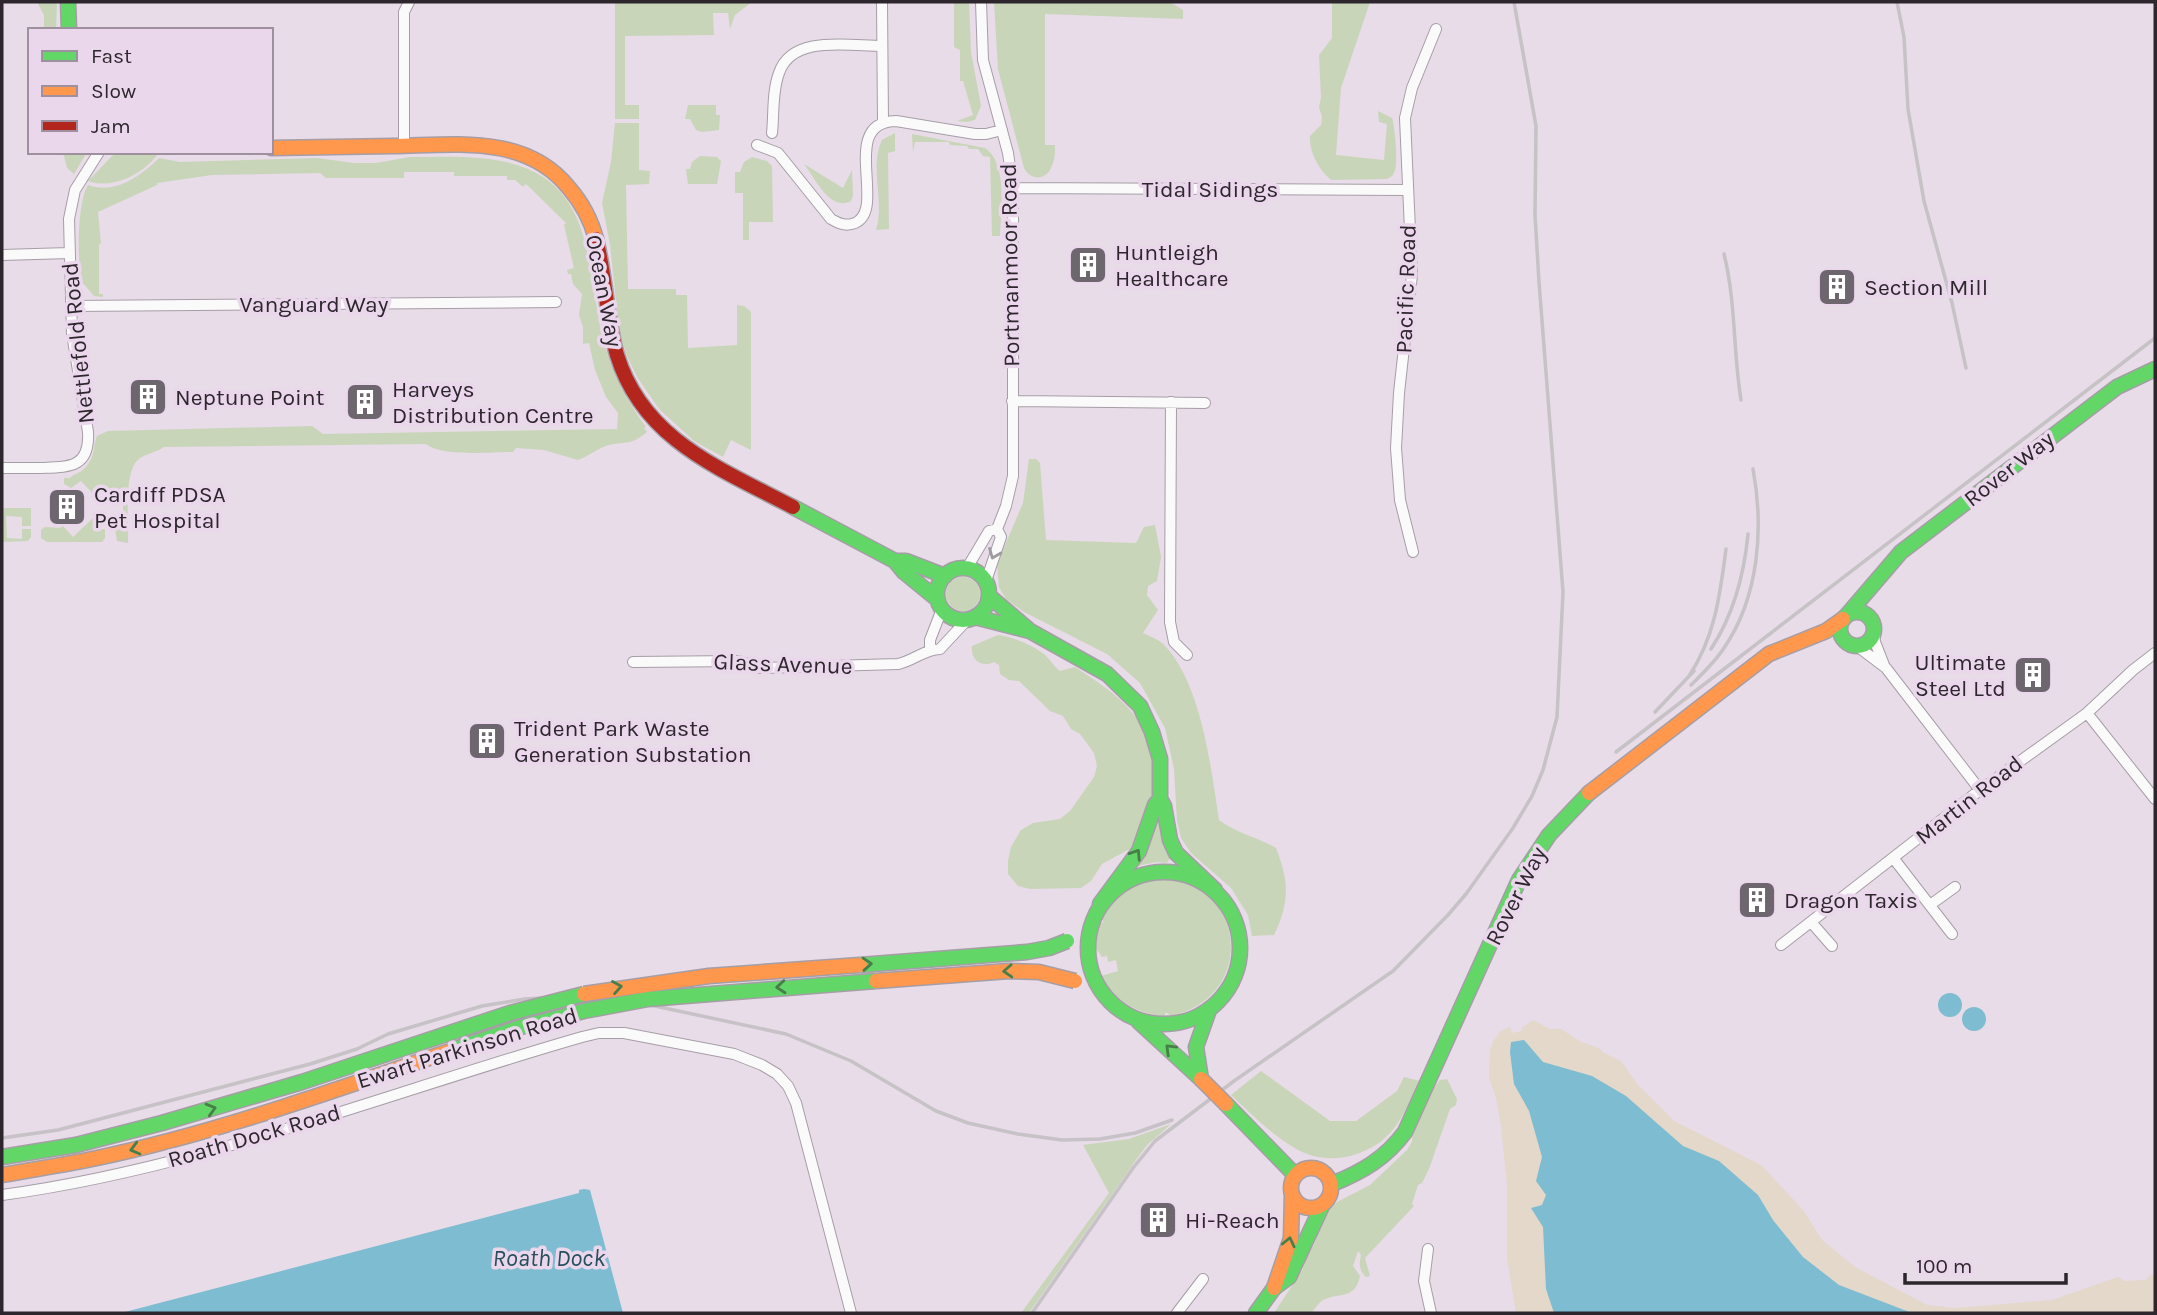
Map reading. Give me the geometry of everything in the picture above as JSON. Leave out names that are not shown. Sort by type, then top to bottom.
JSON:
[{"type":"street","points":[[68,2],[68,28]]},
{"type":"street","points":[[404,146],[404,12],[409,2]]},
{"type":"street","name":"Portmanmoor Road","points":[[981,2],[983,60],[1011,168],[1013,188],[1013,476],[997,529],[1001,537],[989,567],[988,588]]},
{"type":"street","points":[[757,145],[778,153],[831,219],[849,225],[860,220],[866,211],[866,146],[872,132],[883,123],[882,4]]},
{"type":"street","name":"Pacific Road","points":[[1413,552],[1400,500],[1396,448],[1399,393],[1411,291],[1406,107],[1436,29]]},
{"type":"street","points":[[772,133],[779,74],[793,54],[805,48],[820,46],[882,46]]},
{"type":"street","name":"Portmanmoor Road","points":[[883,123],[896,121],[975,134],[1002,130]]},
{"type":"street","name":"Ocean Way","points":[[273,148],[470,145],[499,147],[535,159],[561,177],[577,195],[593,228],[599,249],[617,357],[631,388],[647,412],[676,442],[697,456],[895,561],[906,561],[945,576]]},
{"type":"street","name":"Nettlefold Road","points":[[2,468],[66,467],[77,463],[85,453],[88,432],[72,334],[69,219],[75,190],[98,154]]},
{"type":"street","name":"Tidal Sidings","points":[[1013,188],[1408,190]]},
{"type":"street","points":[[2,255],[69,253]]},
{"type":"street","name":"Vanguard Way","points":[[71,306],[556,302]]},
{"type":"street","name":"Rover Way","points":[[1332,1184],[1362,1172],[1388,1154],[1405,1132],[1511,896],[1535,852],[1562,818],[1593,788],[1769,654],[1827,630],[1845,617],[1884,568],[1901,552],[2096,402],[2129,380],[2155,370]]},
{"type":"street","points":[[1012,401],[1205,403]]},
{"type":"street","points":[[1171,402],[1170,622],[1174,642],[1186,655]]},
{"type":"street","name":"Portmanmoor Road","points":[[967,568],[989,531],[997,529]]},
{"type":"street","name":"Ocean Way","points":[[895,561],[901,571],[926,587],[940,604]]},
{"type":"street","points":[[930,649],[930,640],[938,625],[940,583],[945,576],[958,568],[976,570],[1007,612],[1030,631],[1107,674],[1140,706],[1160,759],[1160,799],[1164,806],[1166,828],[1176,853],[1215,890],[1231,910],[1240,947],[1231,983],[1222,999],[1209,1010],[1187,1021],[1171,1024],[1138,1021]]},
{"type":"street","points":[[1875,582],[1870,607],[1875,642],[1885,668]]},
{"type":"street","points":[[972,618],[984,610],[988,588]]},
{"type":"street","points":[[940,604],[957,619],[994,620],[1017,631],[1030,631]]},
{"type":"street","points":[[1854,645],[1866,643],[1873,626],[1868,615],[1857,612],[1845,617],[1841,634],[1854,645],[1885,668],[1980,790]]},
{"type":"street","name":"Glass Avenue","points":[[633,662],[739,660],[761,668],[882,666],[912,661],[930,649],[940,649],[972,618]]},
{"type":"street","name":"Rover Way","points":[[1806,640],[1854,645]]},
{"type":"street","name":"Martin Road","points":[[1781,945],[1980,790],[2087,713],[2155,653]]},
{"type":"street","points":[[2087,713],[2155,800]]},
{"type":"street","points":[[1160,799],[1155,805],[1139,851],[1097,908],[1087,951],[1096,982],[1104,998],[1138,1021],[1201,1079],[1295,1175]]},
{"type":"street","points":[[1894,859],[1952,934]]},
{"type":"street","points":[[1097,908],[1132,879],[1156,871],[1187,875],[1215,890]]},
{"type":"street","points":[[1930,905],[1955,887]]},
{"type":"street","name":"Ewart Parkinson Road","points":[[2,1157],[76,1145],[173,1120],[302,1082],[510,1013],[599,990],[709,976],[1027,952],[1067,941],[1079,932],[1097,908]]},
{"type":"street","points":[[1811,922],[1832,946]]},
{"type":"street","name":"Ewart Parkinson Road","points":[[2,1175],[70,1164],[166,1140],[323,1094],[521,1027],[630,1002],[794,986],[1009,971],[1039,972],[1075,981],[1104,998]]},
{"type":"street","points":[[1201,1079],[1196,1047],[1209,1010]]},
{"type":"street","name":"Roath Dock Road","points":[[2,1195],[75,1183],[196,1155],[582,1037],[608,1032],[624,1033],[727,1052],[772,1070],[783,1078],[792,1094],[851,1313]]},
{"type":"street","points":[[1256,1313],[1274,1288],[1291,1238],[1291,1187],[1295,1175],[1306,1168],[1320,1169],[1332,1184],[1330,1196],[1322,1206],[1289,1277],[1274,1288]]},
{"type":"street","points":[[1292,1193],[1303,1207],[1322,1206]]},
{"type":"street","points":[[1428,1249],[1424,1281],[1432,1313]]},
{"type":"street","points":[[1177,1313],[1203,1279]]},
{"type":"green space","points":[[37,2],[57,2],[56,28],[44,28],[44,15]]},
{"type":"green space","points":[[615,2],[752,2],[735,15],[730,29],[728,13],[713,13],[714,35],[625,36],[625,105],[639,105],[639,119],[615,119]]},
{"type":"green space","points":[[954,2],[969,2],[971,52],[981,106],[975,120],[967,122],[957,121],[973,115],[963,81],[960,81],[960,50],[954,47]]},
{"type":"green space","points":[[994,2],[1170,2],[1183,10],[1183,19],[1045,14],[1045,145],[1055,145],[1055,151],[1048,172],[1041,177],[1034,177],[1024,168],[998,69]]},
{"type":"green space","points":[[1332,2],[1370,2],[1341,88],[1336,155],[1384,160],[1387,124],[1379,122],[1378,111],[1392,118],[1394,129],[1396,166],[1393,175],[1387,179],[1331,180],[1313,155],[1310,136],[1321,125],[1322,117],[1319,107],[1319,55],[1332,38]]},
{"type":"green space","points":[[688,105],[716,105],[716,115],[720,115],[719,130],[696,130],[690,119],[685,119]]},
{"type":"green space","points":[[615,123],[639,123],[639,170],[650,171],[649,184],[626,185],[628,289],[676,289],[676,295],[687,295],[688,348],[737,345],[737,305],[744,306],[751,312],[751,450],[731,440],[723,457],[694,441],[659,409],[637,377],[626,354],[619,329],[610,245],[602,203],[611,162]]},
{"type":"green space","points":[[895,133],[895,151],[888,153],[889,229],[876,230],[879,208],[878,150],[882,140]]},
{"type":"green space","points":[[912,134],[985,148],[992,155],[1002,189],[1000,236],[992,236],[990,157],[983,156],[978,149],[950,145],[949,142],[915,142],[913,152]]},
{"type":"green space","points":[[64,154],[86,154],[74,174],[67,168]]},
{"type":"green space","points":[[114,154],[157,155],[144,168],[117,182],[88,181]]},
{"type":"green space","points":[[700,156],[717,157],[721,161],[717,184],[688,184],[686,169],[690,169],[692,162]]},
{"type":"green space","points":[[410,157],[470,157],[506,162],[536,173],[558,190],[573,211],[583,236],[605,346],[613,368],[647,432],[632,441],[605,446],[578,460],[544,450],[516,448],[513,452],[455,452],[443,451],[426,444],[164,447],[135,463],[128,491],[128,543],[117,541],[115,529],[123,529],[123,498],[103,495],[103,491],[95,491],[95,496],[81,481],[71,488],[64,484],[64,478],[70,478],[88,465],[97,436],[108,431],[312,426],[323,434],[617,429],[618,413],[606,397],[595,370],[589,343],[583,344],[583,327],[579,315],[582,294],[573,284],[571,274],[568,274],[567,270],[574,268],[564,225],[566,223],[526,184],[523,187],[515,180],[507,180],[507,176],[454,176],[454,172],[404,172],[404,178],[326,178],[320,173],[212,175],[157,183],[98,212],[101,244],[99,294],[103,294],[103,297],[94,296],[82,282],[79,233],[84,193],[88,185],[108,188],[118,186],[136,177],[159,158],[180,162],[317,158],[376,163]]},
{"type":"green space","points":[[752,157],[767,161],[772,166],[773,222],[749,222],[749,240],[743,240],[743,193],[735,193],[735,172],[740,172],[744,162]]},
{"type":"green space","points":[[804,164],[843,188],[852,170],[851,201],[836,202],[830,198]]},
{"type":"green space","points":[[1029,459],[1036,459],[1040,463],[1046,540],[1136,543],[1144,527],[1155,525],[1161,557],[1157,581],[1148,586],[1147,595],[1158,610],[1143,633],[1164,645],[1188,684],[1203,729],[1219,820],[1276,848],[1286,891],[1283,912],[1274,935],[1252,936],[1248,915],[1231,888],[1191,853],[1181,838],[1177,821],[1174,769],[1165,728],[1140,683],[1107,654],[1024,612],[1006,599],[999,587],[997,564],[1023,503]]},
{"type":"green space","points":[[2,508],[31,508],[31,526],[22,526],[22,517],[6,516],[7,538],[22,539],[22,529],[31,529],[28,541],[2,542]]},
{"type":"green space","points":[[93,518],[96,529],[105,529],[102,542],[47,542],[41,538],[41,530],[45,527],[63,526],[73,537]]},
{"type":"green space","points":[[963,577],[975,582],[980,594],[975,606],[963,611],[951,606],[946,594],[951,582]]},
{"type":"green space","points":[[998,635],[1035,648],[1060,671],[1075,667],[1126,705],[1147,735],[1154,775],[1150,805],[1135,846],[1102,864],[1091,881],[1081,888],[1030,889],[1018,886],[1008,874],[1011,847],[1021,830],[1033,823],[1060,819],[1070,811],[1094,777],[1097,766],[1094,753],[1080,734],[1071,729],[1063,716],[1050,711],[1019,681],[1009,680],[1000,674],[999,665],[994,662],[981,663],[975,659],[972,646]]},
{"type":"green space","points":[[1158,816],[1162,843],[1170,858],[1167,863],[1137,866]]},
{"type":"green space","points":[[1154,879],[1184,882],[1207,894],[1223,914],[1230,937],[1229,962],[1219,985],[1200,1004],[1170,1016],[1168,1013],[1165,1013],[1165,1016],[1155,1015],[1136,1009],[1113,993],[1101,976],[1118,971],[1116,960],[1108,962],[1107,956],[1102,957],[1095,947],[1098,922],[1103,923],[1100,918],[1111,903],[1137,884]]},
{"type":"green space","points":[[1261,1071],[1330,1121],[1356,1121],[1397,1091],[1404,1077],[1420,1081],[1400,1120],[1381,1141],[1357,1154],[1331,1158],[1318,1157],[1293,1147],[1268,1129],[1231,1095]]},
{"type":"green space","points":[[1447,1079],[1457,1099],[1456,1105],[1450,1109],[1429,1169],[1422,1183],[1418,1185],[1412,1204],[1414,1206],[1365,1258],[1370,1276],[1366,1277],[1362,1272],[1361,1255],[1358,1251],[1353,1266],[1360,1276],[1358,1284],[1351,1292],[1323,1300],[1311,1313],[1274,1313],[1303,1269],[1305,1257],[1314,1245],[1324,1215],[1337,1202],[1370,1185],[1407,1150],[1412,1142],[1413,1130],[1432,1090],[1440,1080]]},
{"type":"green space","points":[[1171,1124],[1147,1145],[1029,1313],[1021,1313],[1109,1193],[1083,1145],[1129,1139]]},
{"type":"sand","points":[[1533,1020],[1550,1029],[1561,1029],[1621,1061],[1638,1085],[1674,1121],[1761,1165],[1803,1210],[1822,1240],[1855,1267],[1927,1305],[1955,1308],[2052,1300],[2118,1277],[2125,1281],[2146,1280],[2155,1274],[2155,1313],[1829,1313],[1529,1050],[1523,1040],[1513,1045],[1549,1126],[1579,1313],[1516,1313],[1507,1258],[1507,1185],[1501,1126],[1489,1077],[1490,1050],[1501,1031],[1510,1027],[1512,1033],[1522,1031],[1522,1028]]},
{"type":"water","points":[[1950,993],[1958,997],[1962,1005],[1958,1013],[1950,1017],[1942,1013],[1938,1005],[1942,997]]},
{"type":"water","points":[[1974,1007],[1982,1011],[1986,1019],[1982,1027],[1974,1031],[1966,1027],[1962,1019],[1966,1011]]},
{"type":"water","points":[[1524,1040],[1543,1062],[1592,1076],[1626,1096],[1683,1146],[1719,1161],[1758,1195],[1773,1220],[1803,1257],[1839,1285],[1912,1313],[1554,1313],[1546,1289],[1543,1227],[1531,1208],[1542,1205],[1546,1195],[1536,1181],[1542,1157],[1529,1111],[1514,1084],[1510,1052],[1511,1042]]},
{"type":"water","name":"Roath Dock","points":[[579,1190],[590,1190],[623,1313],[121,1313],[579,1193]]},
{"type":"railway","points":[[1032,1313],[1133,1168],[1155,1141],[1234,1081],[1393,971],[1448,915],[1513,828],[1532,796],[1543,770],[1557,717],[1563,592],[1535,215],[1536,126],[1514,2]]},
{"type":"railway","points":[[1897,2],[1904,37],[1908,109],[1924,201],[1952,303],[1966,368]]},
{"type":"railway","points":[[1724,254],[1731,290],[1741,400]]},
{"type":"railway","points":[[1616,752],[2155,338]]},
{"type":"railway","points":[[1691,685],[1724,648],[1745,607],[1756,562],[1758,538],[1753,469]]},
{"type":"railway","points":[[1711,649],[1737,594],[1748,534]]},
{"type":"railway","points":[[1689,676],[1711,631],[1719,599],[1726,549]]},
{"type":"railway","points":[[1655,712],[1694,671]]},
{"type":"railway","points":[[2,1138],[58,1130],[310,1064],[357,1049],[388,1034],[482,1006],[525,999],[573,996],[627,1000],[786,1034],[851,1061],[936,1111],[968,1123],[1018,1134],[1062,1140],[1100,1139],[1135,1133],[1172,1120]]},
{"type":"traffic: fast","points":[[68,2],[69,28]]},
{"type":"traffic: fast","points":[[1847,615],[1901,552],[2117,387],[2155,369]]},
{"type":"traffic: fast","points":[[793,507],[895,561],[906,561],[945,576]]},
{"type":"traffic: fast","points":[[895,561],[904,572],[937,599]]},
{"type":"traffic: fast","points":[[963,568],[973,570],[981,576],[987,584],[989,594],[987,604],[981,612],[973,618],[963,620],[953,618],[945,612],[939,604],[937,594],[939,584],[945,576],[953,570],[963,568]]},
{"type":"traffic: fast","points":[[989,596],[1030,631],[1107,674],[1140,706],[1160,759],[1160,799],[1164,806],[1170,840],[1176,853],[1215,890]]},
{"type":"traffic: fast","points":[[1857,612],[1869,617],[1874,629],[1869,641],[1857,646],[1845,641],[1840,629],[1845,617],[1857,612]]},
{"type":"traffic: fast","points":[[975,617],[1030,631]]},
{"type":"traffic: fast","points":[[1332,1184],[1373,1163],[1405,1132],[1519,880],[1549,835],[1589,793]]},
{"type":"traffic: fast","points":[[1100,904],[1139,851],[1155,805],[1160,799]]},
{"type":"traffic: fast","points":[[1164,872],[1193,877],[1218,894],[1235,919],[1240,948],[1235,977],[1218,1002],[1193,1019],[1164,1024],[1135,1019],[1110,1002],[1093,977],[1088,948],[1093,919],[1110,894],[1135,877],[1164,872]]},
{"type":"traffic: fast","points":[[860,965],[1027,952],[1067,941]]},
{"type":"traffic: fast","points":[[450,1051],[521,1027],[648,999],[876,981]]},
{"type":"traffic: fast","points":[[2,1157],[76,1145],[162,1123],[302,1082],[510,1013],[584,994]]},
{"type":"traffic: fast","points":[[1201,1079],[1196,1047],[1209,1010]]},
{"type":"traffic: fast","points":[[1138,1021],[1201,1079]]},
{"type":"traffic: fast","points":[[1226,1104],[1295,1175]]},
{"type":"traffic: fast","points":[[1256,1313],[1274,1288],[1289,1277],[1322,1206]]},
{"type":"traffic: slow","points":[[273,148],[465,145],[511,151],[552,171],[569,188],[586,212],[596,239]]},
{"type":"traffic: slow","points":[[1589,793],[1769,654],[1826,631],[1843,619]]},
{"type":"traffic: slow","points":[[584,994],[709,976],[860,965]]},
{"type":"traffic: slow","points":[[876,981],[1009,971],[1039,972],[1075,981]]},
{"type":"traffic: slow","points":[[2,1175],[97,1158],[186,1136],[275,1110],[450,1051]]},
{"type":"traffic: slow","points":[[1201,1079],[1226,1104]]},
{"type":"traffic: slow","points":[[1311,1168],[1319,1169],[1325,1174],[1330,1180],[1331,1188],[1330,1196],[1325,1202],[1319,1207],[1311,1208],[1303,1207],[1297,1202],[1292,1196],[1291,1188],[1292,1180],[1297,1174],[1303,1169],[1311,1168]]},
{"type":"traffic: slow","points":[[1274,1288],[1291,1238],[1292,1194]]},
{"type":"traffic: jam","points":[[596,239],[617,355],[629,384],[645,409],[688,449],[793,507]]},
{"type":"place","name":"Huntleigh Healthcare","points":[[1088,265]]},
{"type":"place","name":"Section Mill","points":[[1837,287]]},
{"type":"place","name":"Neptune Point","points":[[148,397]]},
{"type":"place","name":"Harveys Distribution Centre","points":[[365,402]]},
{"type":"place","name":"Cardiff PDSA Pet Hospital","points":[[67,507]]},
{"type":"place","name":"Ultimate Steel Ltd","points":[[2033,675]]},
{"type":"place","name":"Trident Park Waste Generation Substation","points":[[487,741]]},
{"type":"place","name":"Dragon Taxis","points":[[1757,900]]},
{"type":"place","name":"Hi-Reach","points":[[1158,1220]]}]
